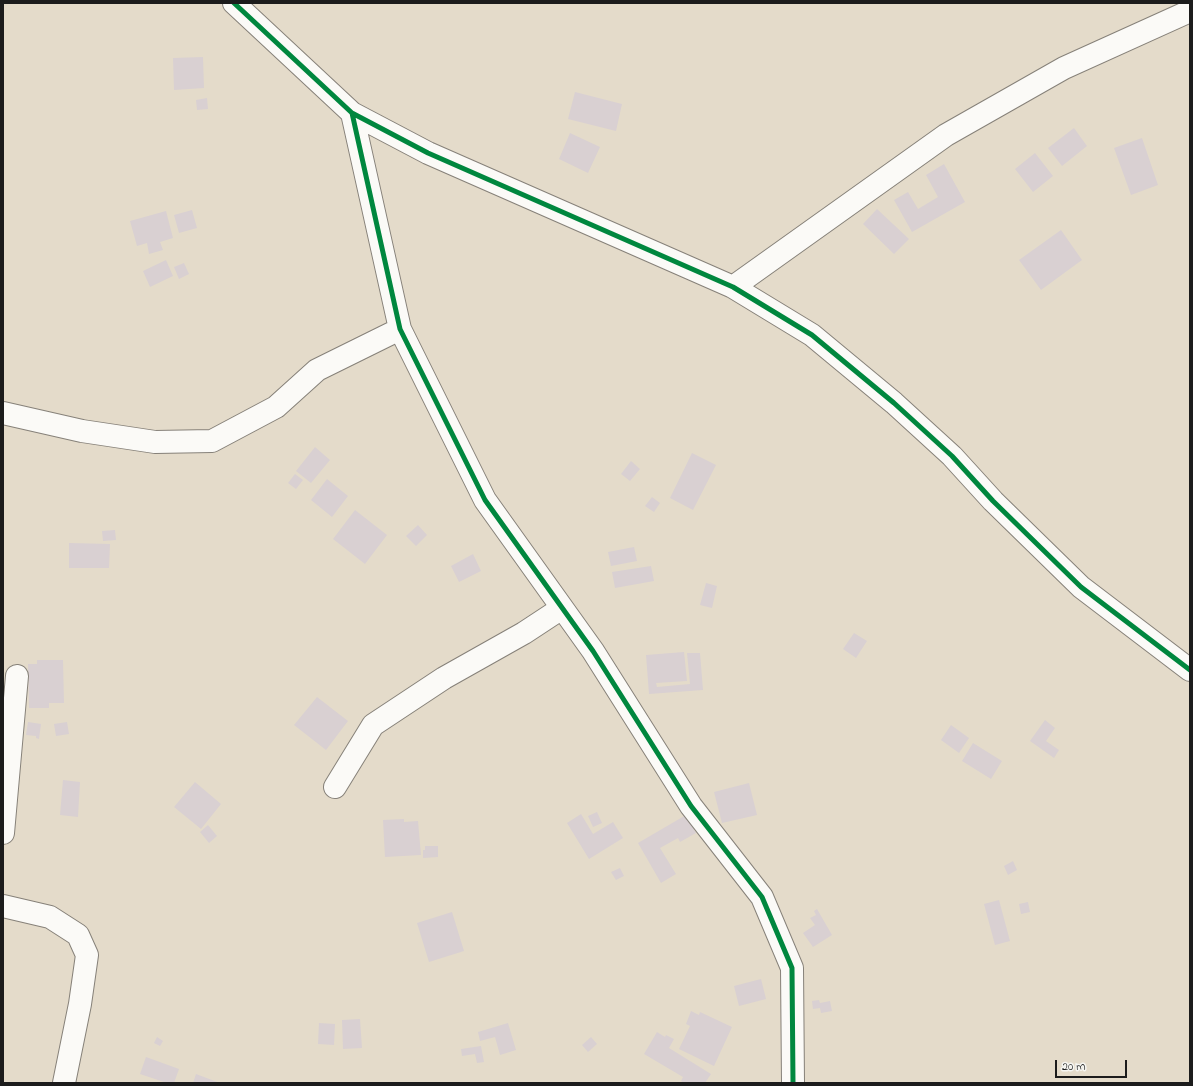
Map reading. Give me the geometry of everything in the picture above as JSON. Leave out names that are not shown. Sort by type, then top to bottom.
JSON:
[{"type":"street","points":[[234,3],[352,113],[428,153],[733,287],[812,335],[888,398],[952,456],[993,501],[1081,586],[1190,670]]},
{"type":"street","points":[[733,287],[946,135],[1064,68],[1190,11]]},
{"type":"street","points":[[352,113],[400,329],[485,500],[593,651],[691,806],[762,897],[792,968],[793,1083]]},
{"type":"street","points":[[3,413],[82,431],[155,442],[212,441],[276,406],[317,370],[400,329]]},
{"type":"street","points":[[335,787],[373,725],[444,678],[524,633],[562,608]]},
{"type":"street","points":[[3,833],[17,676]]},
{"type":"street","points":[[3,906],[50,917],[78,935],[87,955],[80,1004],[64,1083]]},
{"type":"building","points":[[203,57],[204,88],[174,90],[173,58]]},
{"type":"building","points":[[575,92],[622,104],[616,131],[568,119]]},
{"type":"building","points":[[207,98],[208,109],[197,110],[196,100]]},
{"type":"building","points":[[1074,128],[1087,146],[1062,166],[1048,148]]},
{"type":"building","points":[[570,133],[600,147],[588,173],[559,159]]},
{"type":"building","points":[[1142,138],[1158,185],[1131,195],[1114,148]]},
{"type":"building","points":[[1035,153],[1053,176],[1033,192],[1015,169]]},
{"type":"building","points":[[944,164],[965,202],[912,232],[894,200],[908,192],[918,209],[938,197],[926,175]]},
{"type":"building","points":[[877,209],[909,239],[894,254],[863,224]]},
{"type":"building","points":[[192,210],[197,228],[179,233],[174,215]]},
{"type":"building","points":[[166,211],[173,238],[160,242],[163,250],[149,254],[147,243],[137,246],[130,221]]},
{"type":"building","points":[[1061,230],[1082,260],[1041,290],[1019,260]]},
{"type":"building","points":[[166,260],[173,276],[150,287],[143,271]]},
{"type":"building","points":[[184,263],[189,274],[179,279],[174,267]]},
{"type":"building","points":[[315,447],[330,460],[311,483],[296,471]]},
{"type":"building","points":[[692,453],[716,465],[693,510],[670,498]]},
{"type":"building","points":[[631,461],[640,469],[630,481],[621,474]]},
{"type":"building","points":[[295,474],[303,480],[296,489],[288,483]]},
{"type":"building","points":[[327,479],[348,496],[332,517],[311,500]]},
{"type":"building","points":[[652,497],[660,503],[654,512],[645,506]]},
{"type":"building","points":[[355,510],[387,535],[365,564],[333,539]]},
{"type":"building","points":[[418,525],[427,535],[416,546],[406,536]]},
{"type":"building","points":[[115,530],[116,540],[103,541],[102,531]]},
{"type":"building","points":[[69,543],[110,544],[109,568],[69,568]]},
{"type":"building","points":[[634,547],[637,561],[611,566],[608,552]]},
{"type":"building","points":[[473,554],[481,571],[459,582],[451,566]]},
{"type":"building","points":[[651,566],[654,581],[615,588],[612,572]]},
{"type":"building","points":[[706,583],[717,586],[712,608],[700,605]]},
{"type":"building","points":[[854,633],[867,641],[856,658],[843,649]]},
{"type":"building","points":[[684,652],[687,681],[656,683],[657,687],[690,684],[687,653],[700,653],[703,690],[649,694],[646,655]]},
{"type":"building","points":[[37,660],[63,660],[64,703],[49,703],[49,708],[29,708],[28,664],[37,664]]},
{"type":"building","points":[[317,697],[348,721],[326,750],[294,725]]},
{"type":"building","points":[[1045,720],[1055,728],[1046,741],[1059,750],[1054,758],[1030,741]]},
{"type":"building","points":[[28,722],[41,724],[39,739],[36,738],[36,736],[26,735]]},
{"type":"building","points":[[67,722],[69,734],[56,736],[54,724]]},
{"type":"building","points":[[951,725],[969,738],[959,753],[941,740]]},
{"type":"building","points":[[973,743],[1002,761],[991,779],[962,761]]},
{"type":"building","points":[[63,780],[80,782],[78,817],[60,815]]},
{"type":"building","points":[[195,782],[221,804],[201,829],[174,807]]},
{"type":"building","points":[[749,783],[757,815],[722,823],[714,792]]},
{"type":"building","points":[[597,812],[602,823],[593,827],[588,816]]},
{"type":"building","points":[[581,814],[593,834],[613,822],[623,838],[589,859],[567,823]]},
{"type":"building","points":[[686,815],[696,833],[680,842],[678,838],[660,848],[676,874],[661,883],[638,843]]},
{"type":"building","points":[[404,819],[404,822],[418,821],[421,855],[385,857],[383,820]]},
{"type":"building","points":[[208,825],[217,836],[209,843],[200,832]]},
{"type":"building","points":[[425,846],[438,846],[438,857],[423,858],[423,850],[425,850]]},
{"type":"building","points":[[1013,861],[1017,870],[1008,875],[1004,866]]},
{"type":"building","points":[[620,868],[624,876],[616,880],[611,872]]},
{"type":"building","points":[[999,900],[1010,941],[995,945],[984,904]]},
{"type":"building","points":[[1028,902],[1030,912],[1021,914],[1019,904]]},
{"type":"building","points":[[817,909],[832,935],[813,947],[803,933],[815,925],[810,918],[816,915],[814,911]]},
{"type":"building","points":[[452,912],[464,951],[429,962],[417,923]]},
{"type":"building","points":[[761,979],[766,999],[739,1006],[734,986]]},
{"type":"building","points":[[819,1000],[820,1003],[830,1001],[832,1011],[821,1013],[820,1008],[813,1009],[812,1001]]},
{"type":"building","points":[[691,1011],[699,1015],[700,1012],[732,1027],[714,1066],[679,1049],[690,1026],[686,1024]]},
{"type":"building","points":[[360,1019],[362,1048],[343,1049],[342,1020]]},
{"type":"building","points":[[319,1023],[335,1024],[334,1045],[318,1044]]},
{"type":"building","points":[[508,1023],[516,1050],[500,1055],[495,1037],[480,1041],[478,1032]]},
{"type":"building","points":[[657,1032],[665,1037],[666,1035],[674,1039],[669,1048],[711,1074],[705,1083],[684,1083],[681,1081],[683,1077],[644,1054]]},
{"type":"building","points":[[157,1037],[163,1041],[160,1046],[154,1043]]},
{"type":"building","points":[[591,1037],[597,1044],[588,1052],[582,1045]]},
{"type":"building","points":[[481,1046],[484,1062],[477,1063],[475,1054],[462,1056],[461,1049]]},
{"type":"building","points":[[146,1057],[179,1069],[174,1083],[167,1083],[140,1074]]},
{"type":"building","points":[[196,1074],[220,1083],[193,1083]]},
{"type":"cycle path","points":[[234,3],[352,113],[428,153],[733,287],[812,335],[894,403],[952,456],[993,501],[1081,587],[1190,670]]},
{"type":"cycle path","points":[[352,113],[400,329],[485,500],[593,651],[691,806],[762,897],[792,968],[793,1083]]}]
